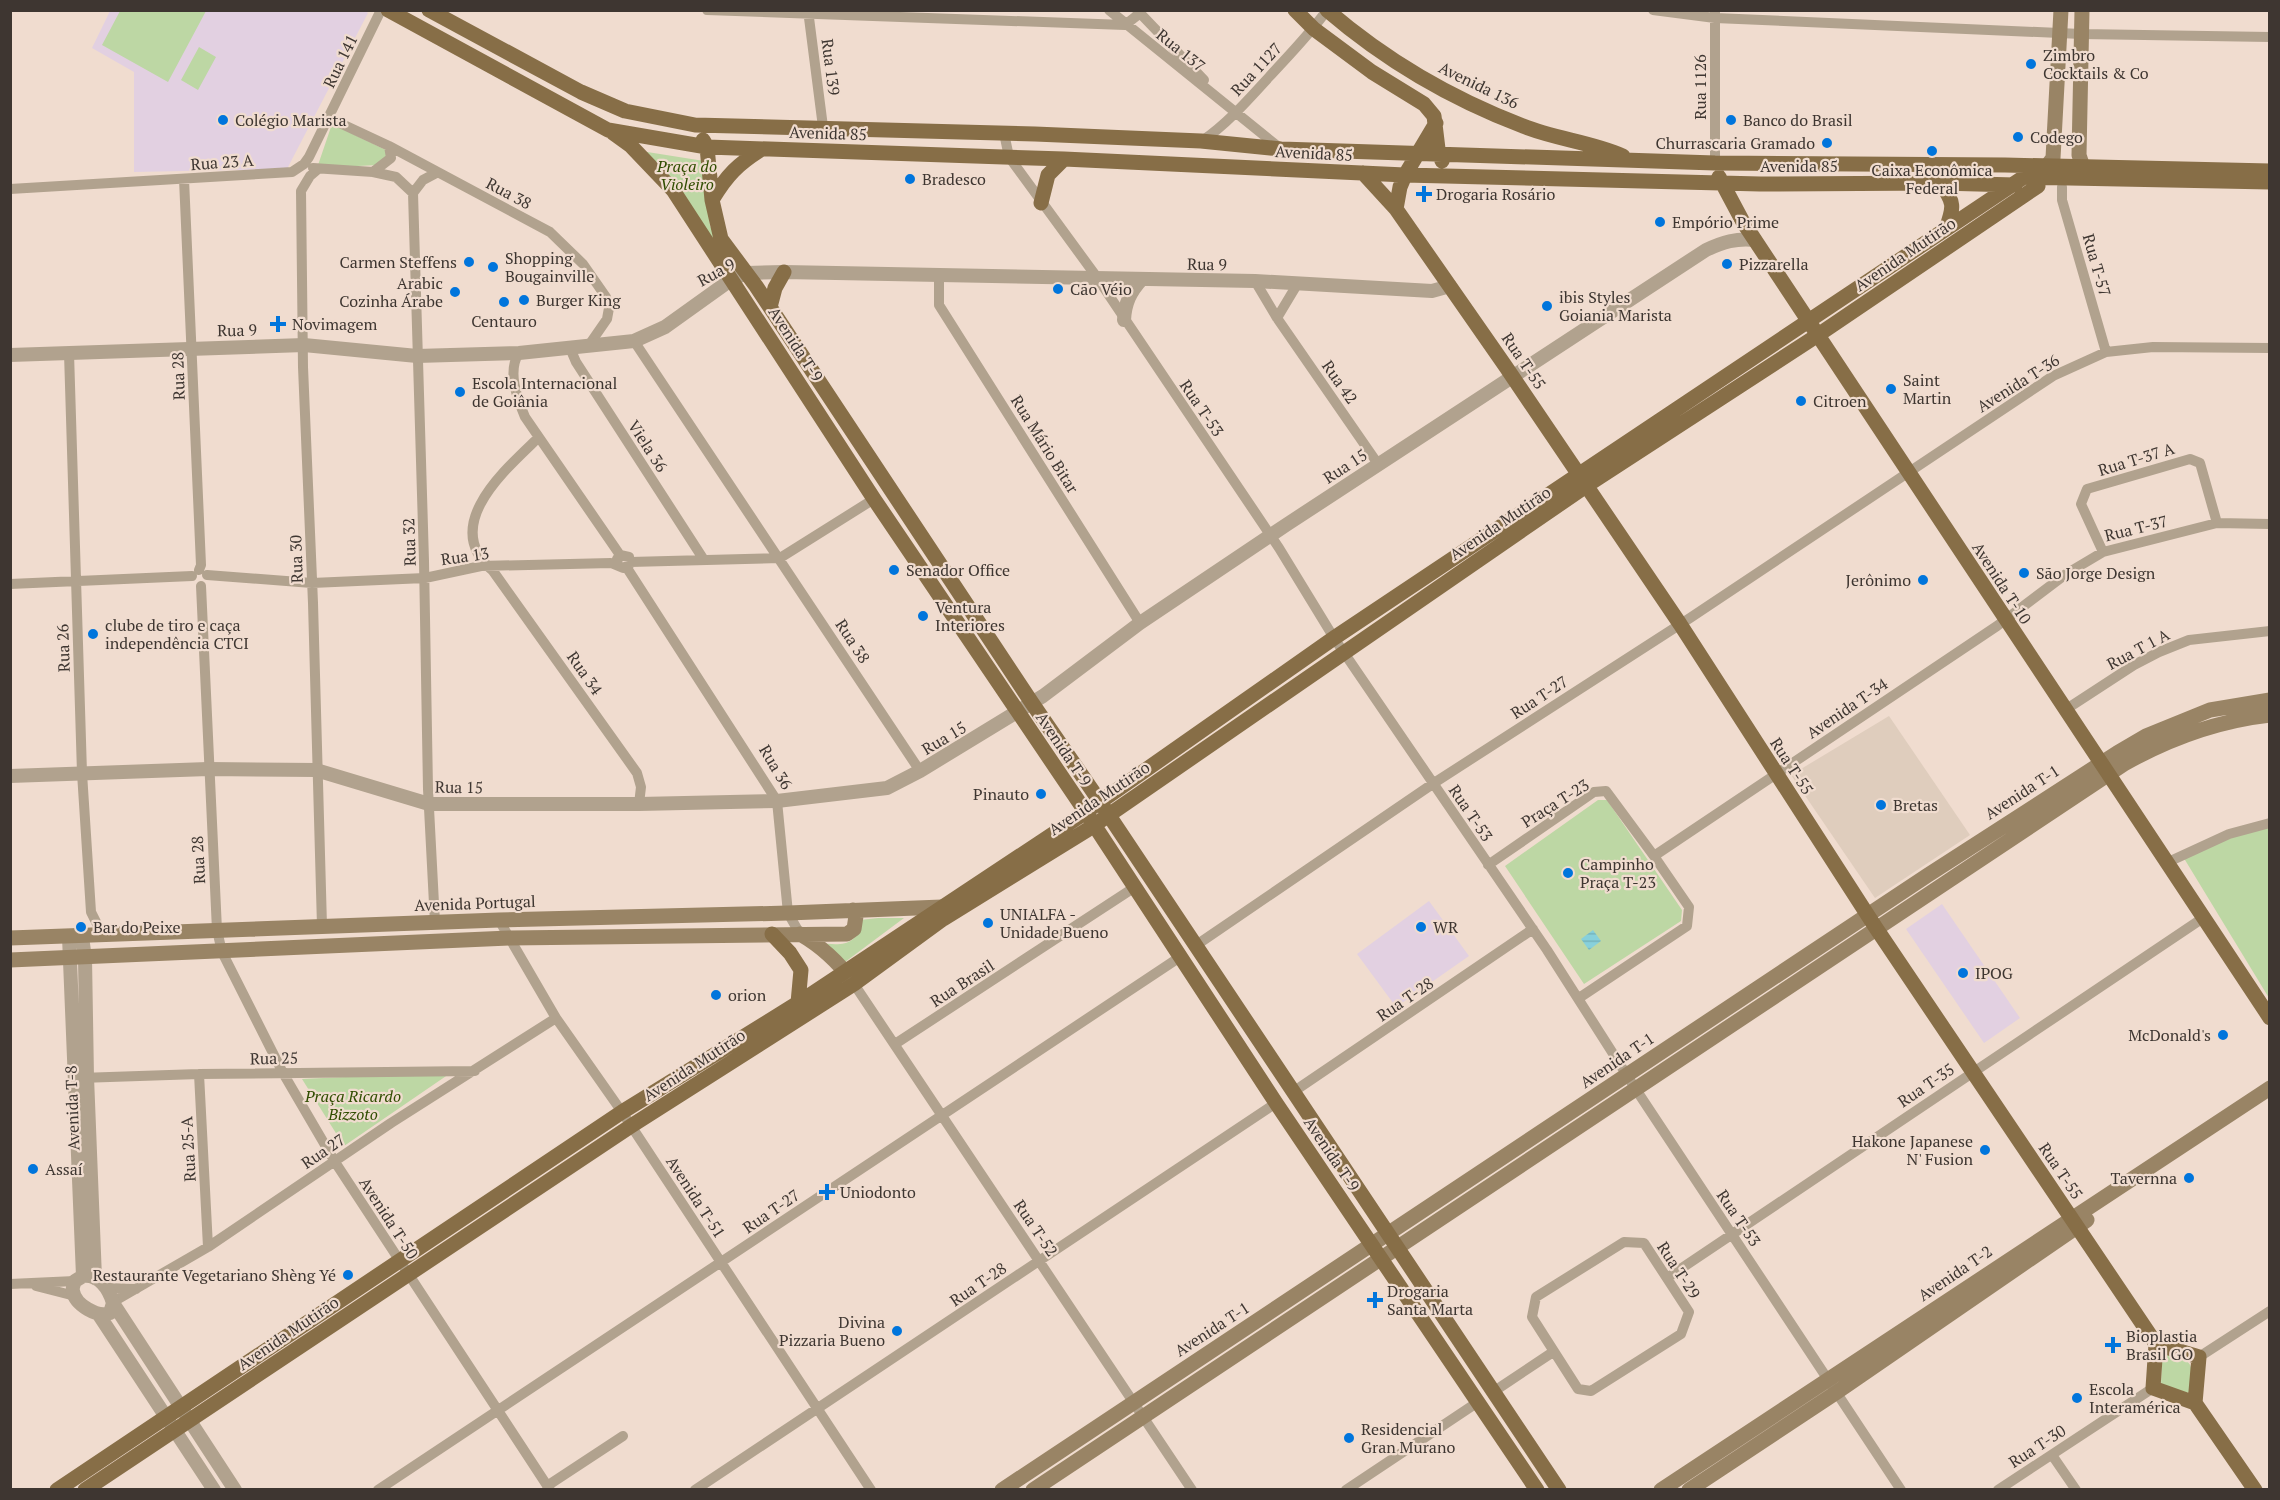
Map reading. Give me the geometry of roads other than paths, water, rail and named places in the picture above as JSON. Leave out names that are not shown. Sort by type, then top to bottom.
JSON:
[{"type":"main road","name":"Avenida 85","points":[[388,10],[609,130],[707,147],[1065,159],[1405,175],[1760,184],[1940,183],[2270,191]]},
{"type":"main road","name":"Avenida 85","points":[[429,10],[581,92],[625,111],[695,124],[1004,133],[1201,141],[1281,149],[1715,163],[2270,171]]},
{"type":"main road","points":[[1295,10],[1314,28],[1372,72],[1424,104],[1431,111],[1436,122],[1440,154],[1448,176]]},
{"type":"main road","points":[[2047,166],[2053,158],[2061,10]]},
{"type":"main road","points":[[2082,10],[2079,154],[2083,167]]},
{"type":"main road","name":"Avenida 136","points":[[1327,11],[1390,58],[1447,92],[1524,127],[1605,148],[1631,159]]},
{"type":"main road","points":[[1396,209],[1405,175],[1436,122]]},
{"type":"main road","name":"Avenida T-9","points":[[695,124],[707,147],[712,200],[722,239],[770,307],[1558,1490]]},
{"type":"main road","name":"Avenida T-9","points":[[609,130],[631,146],[673,190],[874,499],[1085,811],[1276,1103],[1537,1490]]},
{"type":"main road","points":[[712,200],[724,180],[735,168],[762,149]]},
{"type":"main road","points":[[1041,203],[1048,175],[1065,159]]},
{"type":"main road","name":"Avenida T-10","points":[[1715,163],[1721,183],[1743,222],[1818,334],[2001,623],[2065,710],[2270,1018]]},
{"type":"main road","name":"Rua T-55","points":[[1363,173],[1396,209],[1450,285],[1680,624],[1872,922],[2156,1344]]},
{"type":"main road","points":[[2012,185],[2024,177],[2270,182]]},
{"type":"main road","points":[[1940,183],[1952,201],[1953,210],[1946,229]]},
{"type":"main road","points":[[1743,222],[1744,198],[1752,188],[1760,184]]},
{"type":"main road","name":"Avenida Mutirão","points":[[86,1490],[850,978],[1094,825],[1343,652],[1809,321],[2012,185]]},
{"type":"main road","name":"Avenida Mutirão","points":[[57,1490],[622,1112],[798,1003],[850,978],[942,907],[1334,638],[1818,334],[2038,186]]},
{"type":"main road","points":[[770,307],[775,288],[784,272]]},
{"type":"main road","name":"Avenida T-1","points":[[1002,1490],[1372,1244],[1631,1082],[2104,769],[2146,736],[2210,710],[2270,700]]},
{"type":"main road","name":"Avenida T-1","points":[[2104,769],[2183,735],[2236,719],[2270,715]]},
{"type":"main road","name":"Avenida Portugal","points":[[10,938],[499,920],[788,914],[942,907]]},
{"type":"main road","points":[[10,960],[509,938],[847,934],[854,929],[856,916],[853,910]]},
{"type":"main road","points":[[772,934],[790,953],[801,970],[798,1003]]},
{"type":"main road","name":"Rua 36","points":[[800,934],[813,941],[850,978]]},
{"type":"main road","name":"Avenida T-1","points":[[1033,1490],[1381,1258],[1631,1082]]},
{"type":"main road","name":"Avenida T-2","points":[[1689,1490],[1833,1385],[2270,1088]]},
{"type":"main road","name":"Avenida T-2","points":[[2074,1222],[2270,1100]]},
{"type":"main road","points":[[2195,1402],[2199,1357],[2156,1344],[2152,1388],[2195,1402],[2255,1490]]},
{"type":"main road","name":"Avenida T-2","points":[[1661,1490],[1833,1385]]},
{"type":"street","name":"Rua 141","points":[[309,157],[381,10]]},
{"type":"street","points":[[707,10],[1125,25],[1138,12]]},
{"type":"street","name":"Rua 137","points":[[1109,10],[1281,149]]},
{"type":"street","points":[[1653,10],[2081,34],[2270,38]]},
{"type":"street","name":"Rua 1127","points":[[1201,141],[1215,133],[1236,113],[1327,11]]},
{"type":"street","name":"Rua 137","points":[[1138,12],[1236,113]]},
{"type":"street","name":"Rua 139","points":[[809,13],[823,128]]},
{"type":"street","name":"Rua 1126","points":[[1715,14],[1715,163]]},
{"type":"street","name":"Rua 38","points":[[329,118],[389,146],[550,232],[584,264],[606,297],[609,308],[607,319],[589,345]]},
{"type":"street","points":[[1004,133],[1009,157]]},
{"type":"street","points":[[373,172],[391,158],[389,146]]},
{"type":"street","points":[[309,157],[310,166],[317,170],[373,172],[396,177],[413,193],[423,180],[438,172]]},
{"type":"street","points":[[286,173],[304,164],[309,157]]},
{"type":"street","name":"Rua T-53","points":[[1009,157],[1096,276],[1271,536],[1343,652],[1579,998],[1631,1082],[1901,1490]]},
{"type":"street","points":[[286,173],[301,191],[310,176],[317,170]]},
{"type":"street","name":"Rua 23 A","points":[[10,189],[286,173]]},
{"type":"street","name":"Rua 28","points":[[184,179],[208,769],[217,930],[222,952]]},
{"type":"street","name":"Rua T-57","points":[[2062,187],[2062,200],[2106,352]]},
{"type":"street","name":"Rua 30","points":[[301,191],[303,368],[322,927]]},
{"type":"street","name":"Rua 32","points":[[413,193],[425,578],[429,804],[435,923]]},
{"type":"street","name":"Rua 15","points":[[10,776],[208,769],[316,770],[429,804],[639,804],[777,801],[887,788],[920,771],[1032,703],[1140,623],[1706,250],[1724,241],[1740,238],[1755,240]]},
{"type":"street","name":"Rua 9","points":[[10,355],[192,347],[304,345],[417,356],[519,353],[634,341],[665,327],[732,279],[747,273],[1096,276],[1255,281],[1432,291],[1450,285]]},
{"type":"street","name":"Rua Mário Bitar","points":[[939,276],[939,305],[1140,623]]},
{"type":"street","points":[[1124,320],[1125,303],[1142,279]]},
{"type":"street","name":"Rua 42","points":[[1255,281],[1277,318],[1378,464]]},
{"type":"street","points":[[1277,318],[1298,283]]},
{"type":"street","name":"Rua 38","points":[[634,341],[920,771]]},
{"type":"street","name":"Avenida T-36","points":[[1905,473],[2053,376],[2106,352],[2152,347],[2270,348]]},
{"type":"street","name":"Viela 36","points":[[570,348],[576,363],[704,560]]},
{"type":"street","name":"Rua 26","points":[[69,353],[82,773],[91,912],[98,926],[107,936]]},
{"type":"street","name":"Rua 36","points":[[519,353],[515,359],[514,368],[517,394],[525,417],[625,562],[777,801],[788,914],[800,934]]},
{"type":"street","points":[[484,565],[474,547],[473,528],[478,510],[492,483],[538,438]]},
{"type":"street","name":"Rua T-37 A","points":[[2103,552],[2081,504],[2087,489],[2190,459],[2200,463],[2217,523]]},
{"type":"street","name":"Rua T-27","points":[[1196,946],[1434,783],[1680,624],[1905,473]]},
{"type":"street","name":"Rua 13","points":[[10,584],[200,578],[312,582],[425,578],[484,565],[780,558],[874,499]]},
{"type":"street","name":"Rua T-37","points":[[2001,623],[2066,574],[2103,552],[2217,523],[2270,524]]},
{"type":"street","points":[[759,559],[763,546],[760,528]]},
{"type":"street","name":"Rua 34","points":[[484,565],[493,571],[637,773],[641,787],[639,804]]},
{"type":"street","name":"Avenida T-34","points":[[1654,856],[2001,623]]},
{"type":"street","name":"Rua T 1 A","points":[[2065,710],[2159,651],[2189,640],[2270,631]]},
{"type":"street","name":"Praça T-23","points":[[1488,865],[1594,792],[1606,791],[1689,907],[1687,926],[1579,998]]},
{"type":"street","points":[[2166,863],[2229,834],[2270,823]]},
{"type":"street","name":"Rua Brasil","points":[[895,1044],[1134,887]]},
{"type":"street","name":"Rua T-35","points":[[1667,1278],[2204,918]]},
{"type":"street","name":"Avenida T-51","points":[[499,920],[556,1018],[622,1112],[871,1490]]},
{"type":"street","name":"Rua T-28","points":[[1293,1092],[1533,929]]},
{"type":"street","name":"Avenida T-8","points":[[75,937],[84,1278],[72,1290],[75,1296]]},
{"type":"street","name":"Avenida T-50","points":[[222,952],[283,1073],[335,1162],[549,1488]]},
{"type":"street","name":"Rua T-27","points":[[378,1490],[1180,957]]},
{"type":"street","name":"Rua T-52","points":[[850,978],[1192,1490]]},
{"type":"street","name":"Rua 27","points":[[113,1302],[208,1247],[391,1123],[556,1018]]},
{"type":"street","name":"Rua 25","points":[[80,1078],[199,1074],[475,1071]]},
{"type":"street","name":"Rua 25-A","points":[[199,1074],[208,1247]]},
{"type":"street","name":"Rua T-28","points":[[695,1490],[1276,1103]]},
{"type":"street","points":[[206,1222],[221,1238]]},
{"type":"street","name":"Rua T-29","points":[[1624,1242],[1644,1243],[1667,1278],[1689,1312],[1681,1334],[1591,1391],[1578,1389],[1532,1317],[1536,1298],[1624,1242]]},
{"type":"street","points":[[10,1284],[84,1278],[107,1288],[113,1302],[235,1490]]},
{"type":"street","points":[[24,1283],[75,1296],[89,1310],[99,1315],[214,1490]]},
{"type":"street","name":"Rua 27","points":[[107,1288],[136,1288]]},
{"type":"street","points":[[99,1315],[110,1313],[113,1302]]},
{"type":"street","points":[[2199,1357],[2270,1311]]},
{"type":"street","points":[[1493,1392],[1553,1352]]},
{"type":"street","name":"Rua T-30","points":[[1998,1490],[2152,1388]]},
{"type":"street","points":[[1346,1490],[1478,1402]]},
{"type":"street","points":[[549,1488],[623,1436]]},
{"type":"street","points":[[2052,1455],[2076,1490]]},
{"type":"water","points":[[1593,930],[1601,941],[1589,950],[1581,939]]},
{"type":"place","name":"Zimbro Cocktails & Co","points":[[2031,64]]},
{"type":"place","name":"Colégio Marista","points":[[223,120]]},
{"type":"place","name":"Banco do Brasil","points":[[1731,120]]},
{"type":"place","name":"Codego","points":[[2018,137]]},
{"type":"place","name":"Churrascaria Gramado","points":[[1827,143]]},
{"type":"place","name":"Caixa Econômica Federal","points":[[1932,151]]},
{"type":"place","name":"Bradesco","points":[[910,179]]},
{"type":"place","name":"Drogaria Rosário","points":[[1424,194]]},
{"type":"place","name":"Empório Prime","points":[[1660,222]]},
{"type":"place","name":"Carmen Steffens","points":[[469,262]]},
{"type":"place","name":"Pizzarella","points":[[1727,264]]},
{"type":"place","name":"Shopping Bougainville","points":[[493,267]]},
{"type":"place","name":"Cão Véio","points":[[1058,289]]},
{"type":"place","name":"Arabic Cozinha Árabe","points":[[455,292]]},
{"type":"place","name":"Burger King","points":[[524,300]]},
{"type":"place","name":"Centauro","points":[[504,302]]},
{"type":"place","name":"ibis Styles Goiania Marista","points":[[1547,306]]},
{"type":"place","name":"Novimagem","points":[[278,324]]},
{"type":"place","name":"Saint Martin","points":[[1891,389]]},
{"type":"place","name":"Escola Internacional de Goiânia","points":[[460,392]]},
{"type":"place","name":"Citroen","points":[[1801,401]]},
{"type":"place","name":"Senador Office","points":[[894,570]]},
{"type":"place","name":"São Jorge Design","points":[[2024,573]]},
{"type":"place","name":"Jerônimo","points":[[1923,580]]},
{"type":"place","name":"Ventura Interiores","points":[[923,616]]},
{"type":"place","name":"clube de tiro e caça independência CTCI","points":[[93,634]]},
{"type":"place","name":"Pinauto","points":[[1041,794]]},
{"type":"place","name":"Bretas","points":[[1881,805]]},
{"type":"place","name":"Campinho Praça T-23","points":[[1568,873]]},
{"type":"place","name":"UNIALFA - Unidade Bueno","points":[[988,923]]},
{"type":"place","name":"Bar do Peixe","points":[[81,927]]},
{"type":"place","name":"WR","points":[[1421,927]]},
{"type":"place","name":"IPOG","points":[[1963,973]]},
{"type":"place","name":"orion","points":[[716,995]]},
{"type":"place","name":"McDonald's","points":[[2223,1035]]},
{"type":"place","name":"Hakone Japanese N' Fusion","points":[[1985,1150]]},
{"type":"place","name":"Assaí","points":[[33,1169]]},
{"type":"place","name":"Tavernna","points":[[2189,1178]]},
{"type":"place","name":"Uniodonto","points":[[827,1192]]},
{"type":"place","name":"Restaurante Vegetariano Shèng Yé","points":[[348,1275]]},
{"type":"place","name":"Drogaria Santa Marta","points":[[1375,1300]]},
{"type":"place","name":"Divina Pizzaria Bueno","points":[[897,1331]]},
{"type":"place","name":"Bioplastia Brasil GO","points":[[2113,1345]]},
{"type":"place","name":"Escola Interamérica","points":[[2077,1398]]},
{"type":"place","name":"Residencial Gran Murano","points":[[1349,1438]]},
{"type":"park label","name":"Praça do Violeiro","points":[[687,175]]},
{"type":"park label","name":"Praça Ricardo Bizzoto","points":[[353,1105]]}]
